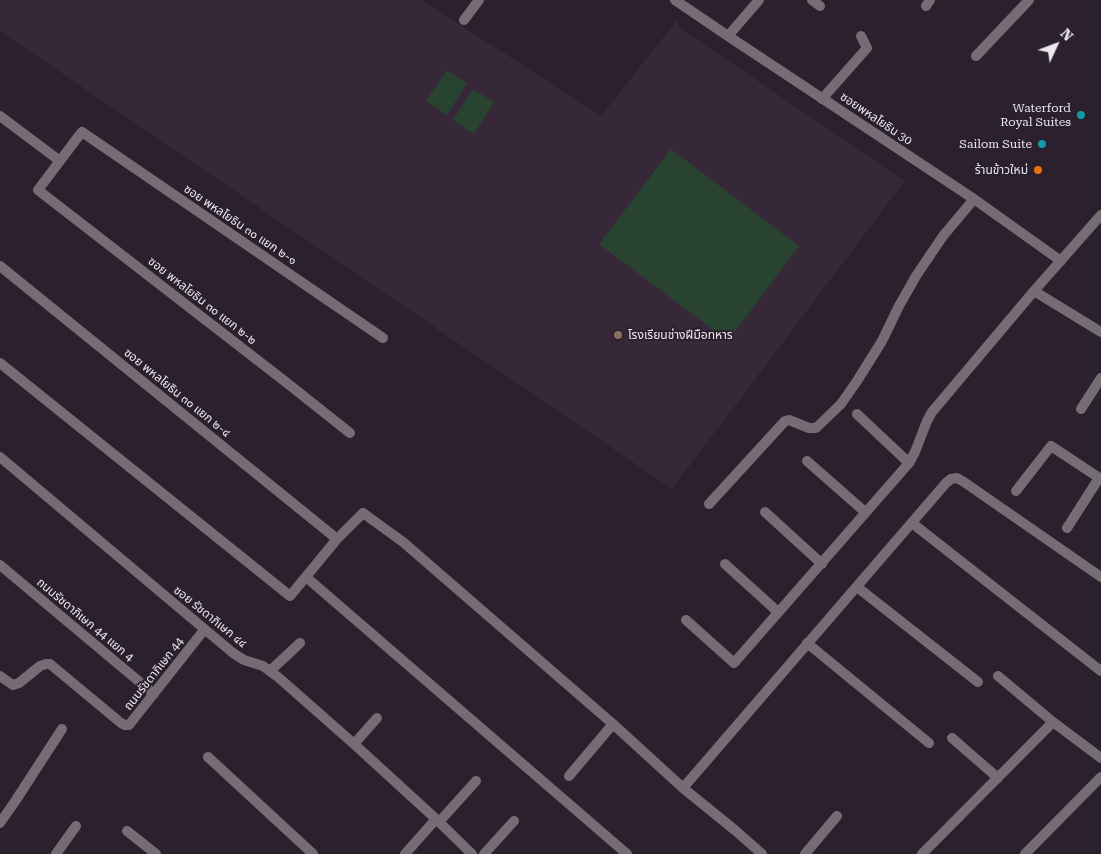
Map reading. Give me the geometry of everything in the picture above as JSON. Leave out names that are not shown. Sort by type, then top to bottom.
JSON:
[{"type":"street","points":[[464,20],[479,0]]},
{"type":"street","name":"ซอยพหลโยธิน 30","points":[[675,0],[974,199],[1061,261]]},
{"type":"street","points":[[728,36],[759,0]]},
{"type":"street","points":[[976,56],[1029,0]]},
{"type":"street","points":[[822,99],[867,48],[861,36]]},
{"type":"street","points":[[0,116],[60,161]]},
{"type":"street","name":"ซอย พหลโยธิน ๓๐ แยก ๒-๑","points":[[60,161],[82,132],[383,338]]},
{"type":"street","name":"ซอย พหลโยธิน ๓๐ แยก ๒-๒","points":[[60,161],[38,190],[350,433]]},
{"type":"street","points":[[709,504],[785,421],[789,420],[810,428],[816,428],[841,404],[882,341],[916,276],[943,236],[974,199]]},
{"type":"street","points":[[686,620],[734,663],[909,463],[932,412],[1101,215]]},
{"type":"street","name":"ซอย พหลโยธิน ๓๐ แยก ๒-๔","points":[[0,266],[337,539]]},
{"type":"street","points":[[1034,291],[1101,332]]},
{"type":"street","points":[[0,363],[290,596],[337,539],[363,513],[402,542],[614,724],[683,788],[762,854]]},
{"type":"street","points":[[1081,409],[1101,378]]},
{"type":"street","points":[[857,414],[909,463]]},
{"type":"street","points":[[1016,491],[1051,446],[1100,479],[1067,528]]},
{"type":"street","name":"ซอย รัชดาภิเษก ๔๔","points":[[0,457],[233,653],[270,671],[354,744],[472,854]]},
{"type":"street","points":[[807,461],[865,512]]},
{"type":"street","points":[[683,788],[951,479],[957,478],[964,482],[1101,577]]},
{"type":"street","points":[[765,512],[822,564]]},
{"type":"street","points":[[912,523],[1101,671]]},
{"type":"street","points":[[725,564],[778,612]]},
{"type":"street","name":"ถนนรัชดาภิเษก 44 แยก 4","points":[[0,565],[154,694]]},
{"type":"street","points":[[306,577],[627,854]]},
{"type":"street","points":[[857,587],[978,682]]},
{"type":"street","name":"ถนนรัชดาภิเษก 44","points":[[0,676],[13,685],[19,683],[40,666],[50,664],[125,725],[129,725],[204,630]]},
{"type":"street","points":[[270,671],[300,643]]},
{"type":"street","points":[[807,643],[929,743]]},
{"type":"street","points":[[998,676],[1053,722],[1101,758]]},
{"type":"street","points":[[354,744],[377,718]]},
{"type":"street","points":[[922,854],[1053,722]]},
{"type":"street","points":[[569,776],[614,724]]},
{"type":"street","points":[[0,823],[62,729]]},
{"type":"street","points":[[952,738],[998,778]]},
{"type":"street","points":[[208,757],[313,854]]},
{"type":"street","points":[[1025,854],[1101,777]]},
{"type":"street","points":[[405,854],[476,782]]},
{"type":"street","points":[[804,854],[837,816]]},
{"type":"street","points":[[484,854],[514,821]]},
{"type":"street","points":[[56,854],[76,826]]},
{"type":"street","points":[[127,831],[156,854]]},
{"type":"shaded area","name":"โรงเรียนช่างฝีมือทหาร","points":[[0,0],[422,0],[601,116],[677,20],[680,28],[905,181],[672,489],[0,31]]},
{"type":"green space","points":[[447,70],[467,83],[447,115],[426,101]]},
{"type":"green space","points":[[473,89],[494,102],[474,134],[453,120]]},
{"type":"green space","points":[[671,149],[799,246],[728,341],[599,244]]},
{"type":"place","name":"Waterford Royal Suites","points":[[1081,115]]},
{"type":"place","name":"Sailom Suite","points":[[1042,144]]},
{"type":"place","name":"ร้านข้าวใหม่","points":[[1038,170]]},
{"type":"place","name":"โรงเรียนช่างฝีมือทหาร","points":[[618,335]]}]
